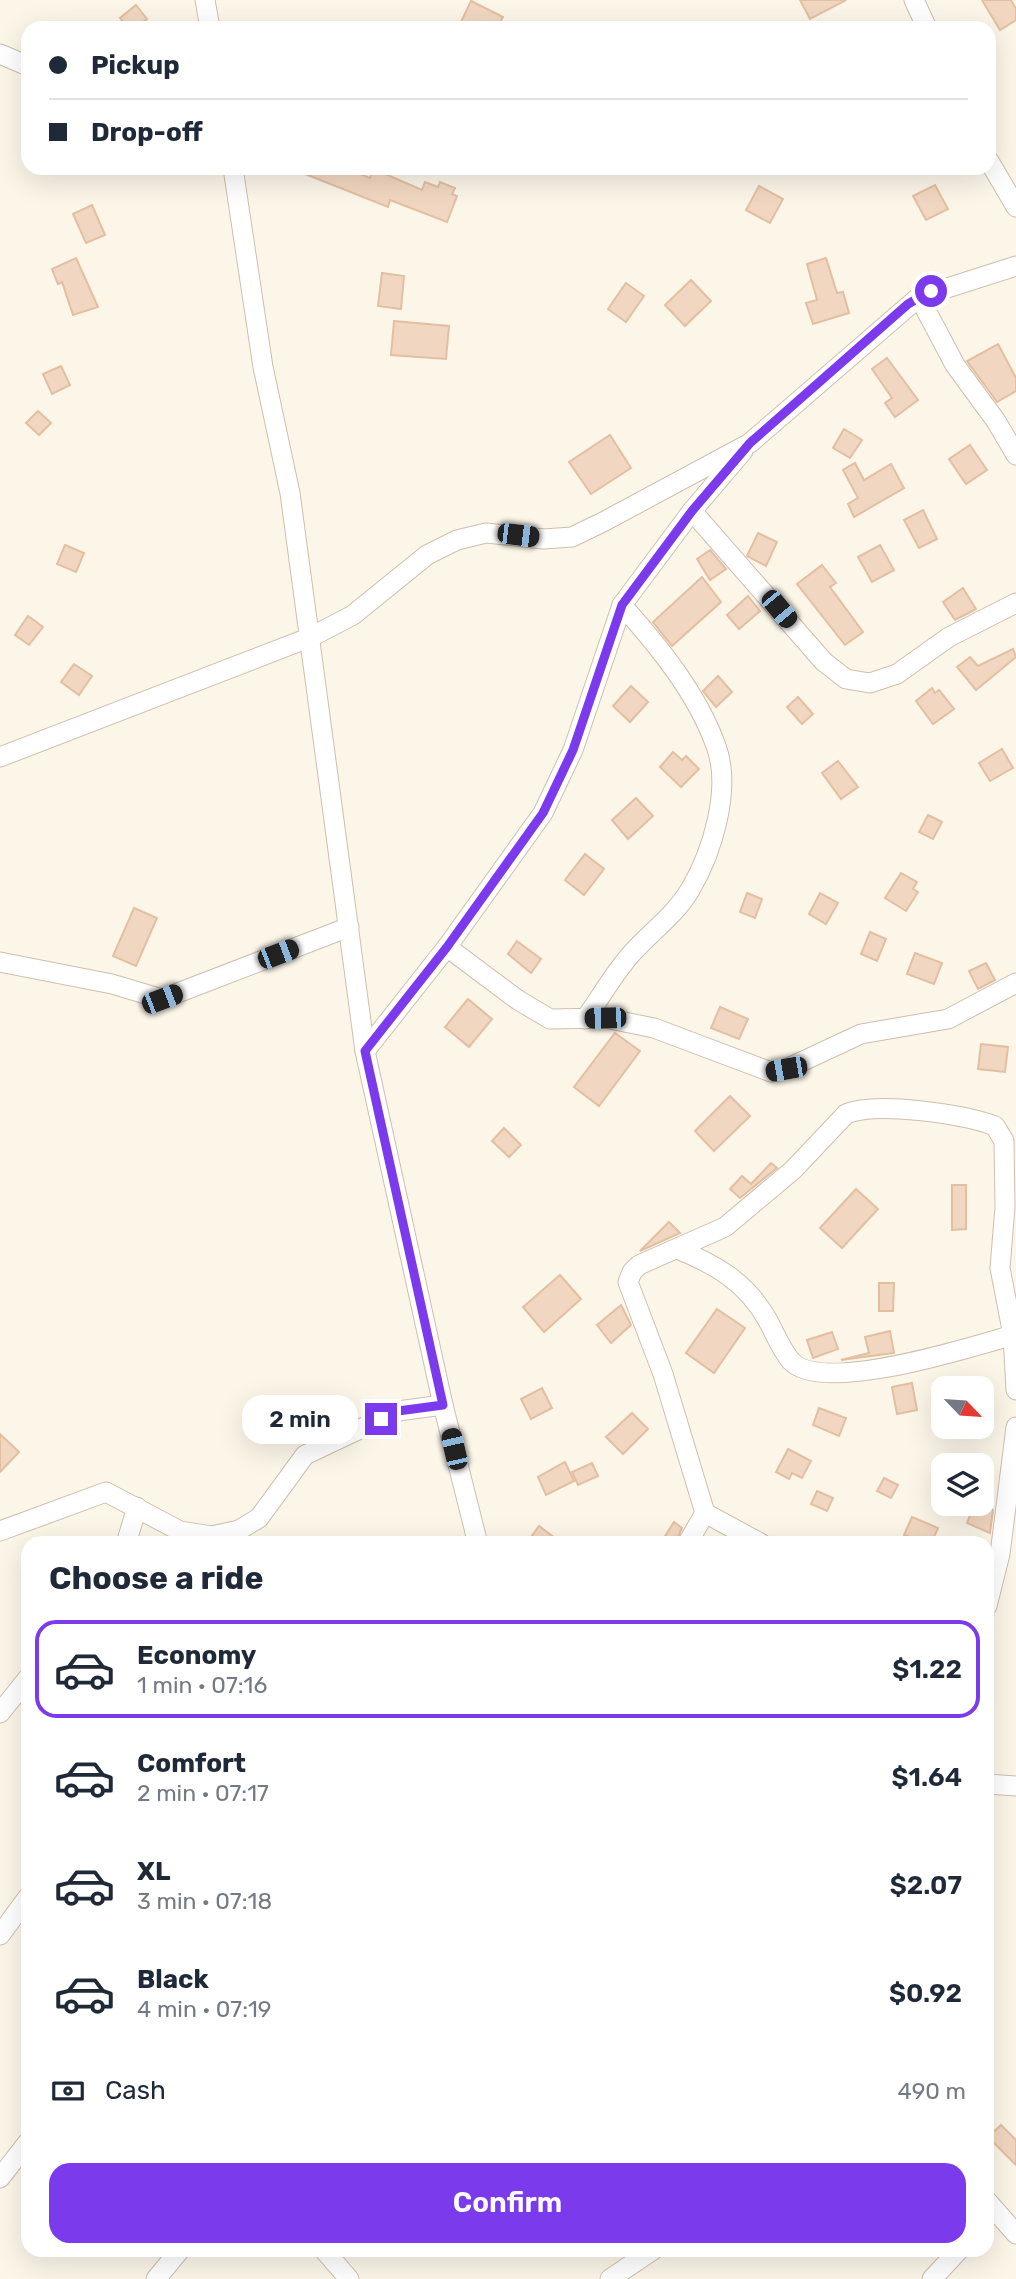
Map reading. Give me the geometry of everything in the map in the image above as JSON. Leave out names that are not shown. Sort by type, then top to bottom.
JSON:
[{"type":"street","points":[[205,0],[209,21]]},
{"type":"street","points":[[914,0],[924,21]]},
{"type":"street","points":[[0,54],[21,63]]},
{"type":"street","points":[[996,173],[1016,207]]},
{"type":"street","points":[[234,175],[263,367],[290,493],[365,1051],[443,1405],[476,1536]]},
{"type":"street","points":[[365,1051],[447,947],[543,813],[560,783],[603,666],[622,605],[692,511],[750,443],[919,298],[1016,266]]},
{"type":"street","points":[[919,298],[955,365],[996,421],[1016,455]]},
{"type":"street","points":[[0,757],[311,637],[353,615],[426,555],[457,540],[486,533],[544,538],[572,537],[750,443]]},
{"type":"street","points":[[692,511],[824,663],[846,679],[870,683],[897,674],[949,637],[1016,603]]},
{"type":"street","points":[[585,1019],[631,954],[673,912],[690,890],[707,852],[721,786],[718,749],[704,720],[663,651],[622,605]]},
{"type":"street","points":[[0,962],[99,981],[162,999],[349,927]]},
{"type":"street","points":[[447,947],[518,1000],[550,1019],[605,1018],[654,1028],[771,1072],[786,1069],[861,1034],[948,1019],[1016,983]]},
{"type":"street","points":[[747,1536],[705,1513],[663,1374],[628,1282],[639,1265],[725,1227],[759,1201],[846,1114],[860,1108],[912,1111],[995,1126],[1004,1141],[1005,1207],[1000,1268],[1013,1335],[1016,1390]]},
{"type":"street","points":[[677,1249],[720,1269],[741,1283],[767,1320],[786,1355],[793,1363],[807,1370],[868,1371],[1013,1335]]},
{"type":"street","points":[[0,1531],[106,1492],[180,1531],[212,1536],[240,1530],[259,1518],[305,1455],[398,1411],[443,1405]]},
{"type":"street","points":[[994,1579],[1016,1427]]},
{"type":"street","points":[[128,1536],[137,1507]]},
{"type":"street","points":[[692,1536],[705,1513]]},
{"type":"street","points":[[0,1713],[21,1687]]},
{"type":"street","points":[[994,1784],[1016,1786]]},
{"type":"street","points":[[0,1935],[21,1906]]},
{"type":"street","points":[[0,2178],[21,2151]]},
{"type":"street","points":[[994,2214],[1016,2234]]},
{"type":"street","points":[[156,2279],[174,2257]]},
{"type":"street","points":[[330,2257],[349,2279]]},
{"type":"street","points":[[610,2279],[643,2257]]},
{"type":"street","points":[[932,2279],[952,2257]]},
{"type":"building","points":[[800,0],[846,0],[810,19]]},
{"type":"building","points":[[982,0],[1011,0],[1016,9],[1016,20],[1000,30]]},
{"type":"building","points":[[471,1],[503,17],[501,21],[461,21]]},
{"type":"building","points":[[136,5],[147,19],[122,21],[120,18]]},
{"type":"building","points":[[308,175],[362,175],[370,178],[371,175],[388,175],[422,190],[425,182],[438,187],[440,182],[455,188],[452,194],[457,196],[447,222],[390,200],[388,207]]},
{"type":"building","points":[[935,185],[948,209],[926,220],[913,196]]},
{"type":"building","points":[[759,186],[783,199],[770,223],[746,210]]},
{"type":"building","points":[[92,205],[105,235],[86,243],[73,214]]},
{"type":"building","points":[[76,258],[98,307],[73,315],[62,282],[58,284],[52,269]]},
{"type":"building","points":[[826,258],[837,293],[843,292],[849,313],[813,324],[806,303],[817,300],[807,264]]},
{"type":"building","points":[[382,273],[404,276],[401,309],[378,306]]},
{"type":"building","points":[[691,280],[711,301],[685,326],[665,305]]},
{"type":"building","points":[[626,283],[644,296],[626,322],[608,309]]},
{"type":"building","points":[[394,321],[449,326],[446,359],[391,355]]},
{"type":"building","points":[[998,344],[1016,378],[1016,391],[997,402],[967,361]]},
{"type":"building","points":[[887,358],[918,400],[895,417],[885,403],[892,398],[872,369]]},
{"type":"building","points":[[61,366],[70,385],[52,394],[43,374]]},
{"type":"building","points":[[38,411],[51,423],[39,435],[26,423]]},
{"type":"building","points":[[844,429],[862,440],[850,458],[833,448]]},
{"type":"building","points":[[610,435],[631,468],[591,494],[569,462]]},
{"type":"building","points":[[970,445],[987,470],[966,484],[949,459]]},
{"type":"building","points":[[855,463],[864,480],[891,464],[904,488],[854,517],[848,504],[858,498],[843,470]]},
{"type":"building","points":[[923,510],[937,539],[919,548],[904,520]]},
{"type":"building","points":[[758,533],[777,542],[766,566],[747,556]]},
{"type":"building","points":[[65,545],[84,553],[76,572],[57,564]]},
{"type":"building","points":[[880,545],[894,570],[872,582],[858,557]]},
{"type":"building","points":[[710,550],[726,569],[710,580],[697,559]]},
{"type":"building","points":[[822,565],[836,583],[830,587],[863,632],[845,645],[797,584]]},
{"type":"building","points":[[702,577],[721,602],[672,646],[653,622]]},
{"type":"building","points":[[963,588],[976,609],[955,620],[943,602]]},
{"type":"building","points":[[748,596],[760,611],[739,629],[727,615]]},
{"type":"building","points":[[28,616],[43,627],[29,645],[15,635]]},
{"type":"building","points":[[1013,649],[1016,657],[976,690],[957,667],[970,657],[978,666]]},
{"type":"building","points":[[74,664],[92,676],[79,695],[61,682]]},
{"type":"building","points":[[718,676],[732,692],[716,707],[703,691]]},
{"type":"building","points":[[631,686],[648,702],[630,722],[613,706]]},
{"type":"building","points":[[932,688],[935,693],[939,690],[954,709],[933,724],[916,701]]},
{"type":"building","points":[[798,697],[813,714],[802,724],[787,707]]},
{"type":"building","points":[[1002,749],[1013,768],[990,781],[979,763]]},
{"type":"building","points":[[673,752],[682,760],[686,756],[699,769],[681,787],[660,767]]},
{"type":"building","points":[[838,761],[858,787],[841,799],[822,773]]},
{"type":"building","points":[[636,798],[653,816],[628,839],[612,820]]},
{"type":"building","points":[[928,815],[942,822],[933,839],[919,832]]},
{"type":"building","points":[[585,854],[604,869],[584,895],[565,880]]},
{"type":"building","points":[[901,873],[917,882],[913,889],[918,892],[906,911],[885,898]]},
{"type":"building","points":[[747,893],[762,899],[755,918],[740,912]]},
{"type":"building","points":[[820,893],[838,903],[826,924],[809,914]]},
{"type":"building","points":[[134,908],[157,918],[136,966],[113,956]]},
{"type":"building","points":[[870,932],[886,939],[877,961],[861,954]]},
{"type":"building","points":[[517,941],[541,959],[531,973],[508,954]]},
{"type":"building","points":[[915,953],[942,963],[934,984],[907,974]]},
{"type":"building","points":[[986,963],[995,980],[978,989],[969,971]]},
{"type":"building","points":[[468,999],[492,1019],[469,1047],[445,1027]]},
{"type":"building","points":[[720,1007],[748,1019],[739,1039],[711,1028]]},
{"type":"building","points":[[615,1033],[640,1051],[599,1106],[574,1087]]},
{"type":"building","points":[[981,1044],[1008,1047],[1005,1072],[978,1069]]},
{"type":"building","points":[[730,1096],[750,1116],[714,1151],[695,1131]]},
{"type":"building","points":[[504,1128],[521,1145],[509,1157],[492,1141]]},
{"type":"building","points":[[771,1163],[777,1168],[740,1198],[730,1189],[742,1176],[751,1184]]},
{"type":"building","points":[[952,1185],[966,1185],[966,1229],[952,1230]]},
{"type":"building","points":[[856,1189],[878,1209],[842,1248],[820,1228]]},
{"type":"building","points":[[669,1222],[680,1233],[640,1251]]},
{"type":"building","points":[[560,1275],[581,1299],[544,1332],[523,1307]]},
{"type":"building","points":[[879,1283],[894,1283],[893,1311],[879,1311]]},
{"type":"building","points":[[621,1305],[631,1325],[611,1343],[597,1325]]},
{"type":"building","points":[[717,1309],[745,1328],[714,1373],[686,1353]]},
{"type":"building","points":[[890,1331],[894,1353],[841,1360],[869,1353],[865,1337]]},
{"type":"building","points":[[832,1332],[838,1349],[813,1358],[807,1340]]},
{"type":"building","points":[[912,1383],[917,1410],[897,1414],[892,1387]]},
{"type":"building","points":[[542,1388],[552,1408],[531,1419],[521,1399]]},
{"type":"building","points":[[819,1408],[846,1418],[839,1436],[813,1425]]},
{"type":"building","points":[[632,1413],[648,1429],[623,1454],[606,1437]]},
{"type":"building","points":[[0,1434],[19,1452],[0,1472]]},
{"type":"building","points":[[788,1449],[811,1461],[802,1478],[792,1473],[789,1479],[776,1472]]},
{"type":"building","points":[[565,1462],[574,1481],[546,1495],[538,1477]]},
{"type":"building","points":[[592,1463],[598,1476],[578,1485],[572,1472]]},
{"type":"building","points":[[884,1478],[898,1485],[891,1498],[877,1491]]},
{"type":"building","points":[[817,1491],[833,1498],[827,1511],[811,1504]]},
{"type":"building","points":[[970,1516],[992,1516],[990,1533],[967,1523]]},
{"type":"building","points":[[912,1517],[938,1528],[934,1536],[904,1535]]},
{"type":"building","points":[[674,1522],[682,1528],[678,1536],[665,1536]]},
{"type":"building","points":[[539,1526],[552,1536],[532,1536]]},
{"type":"building","points":[[1001,2125],[1016,2140],[1016,2165],[994,2143],[994,2131]]},
{"type":"route","points":[[381,1419],[398,1411],[443,1405],[365,1051],[447,947],[543,813],[560,783],[573,750],[622,605],[692,511],[750,443],[908,304],[931,291]]}]
